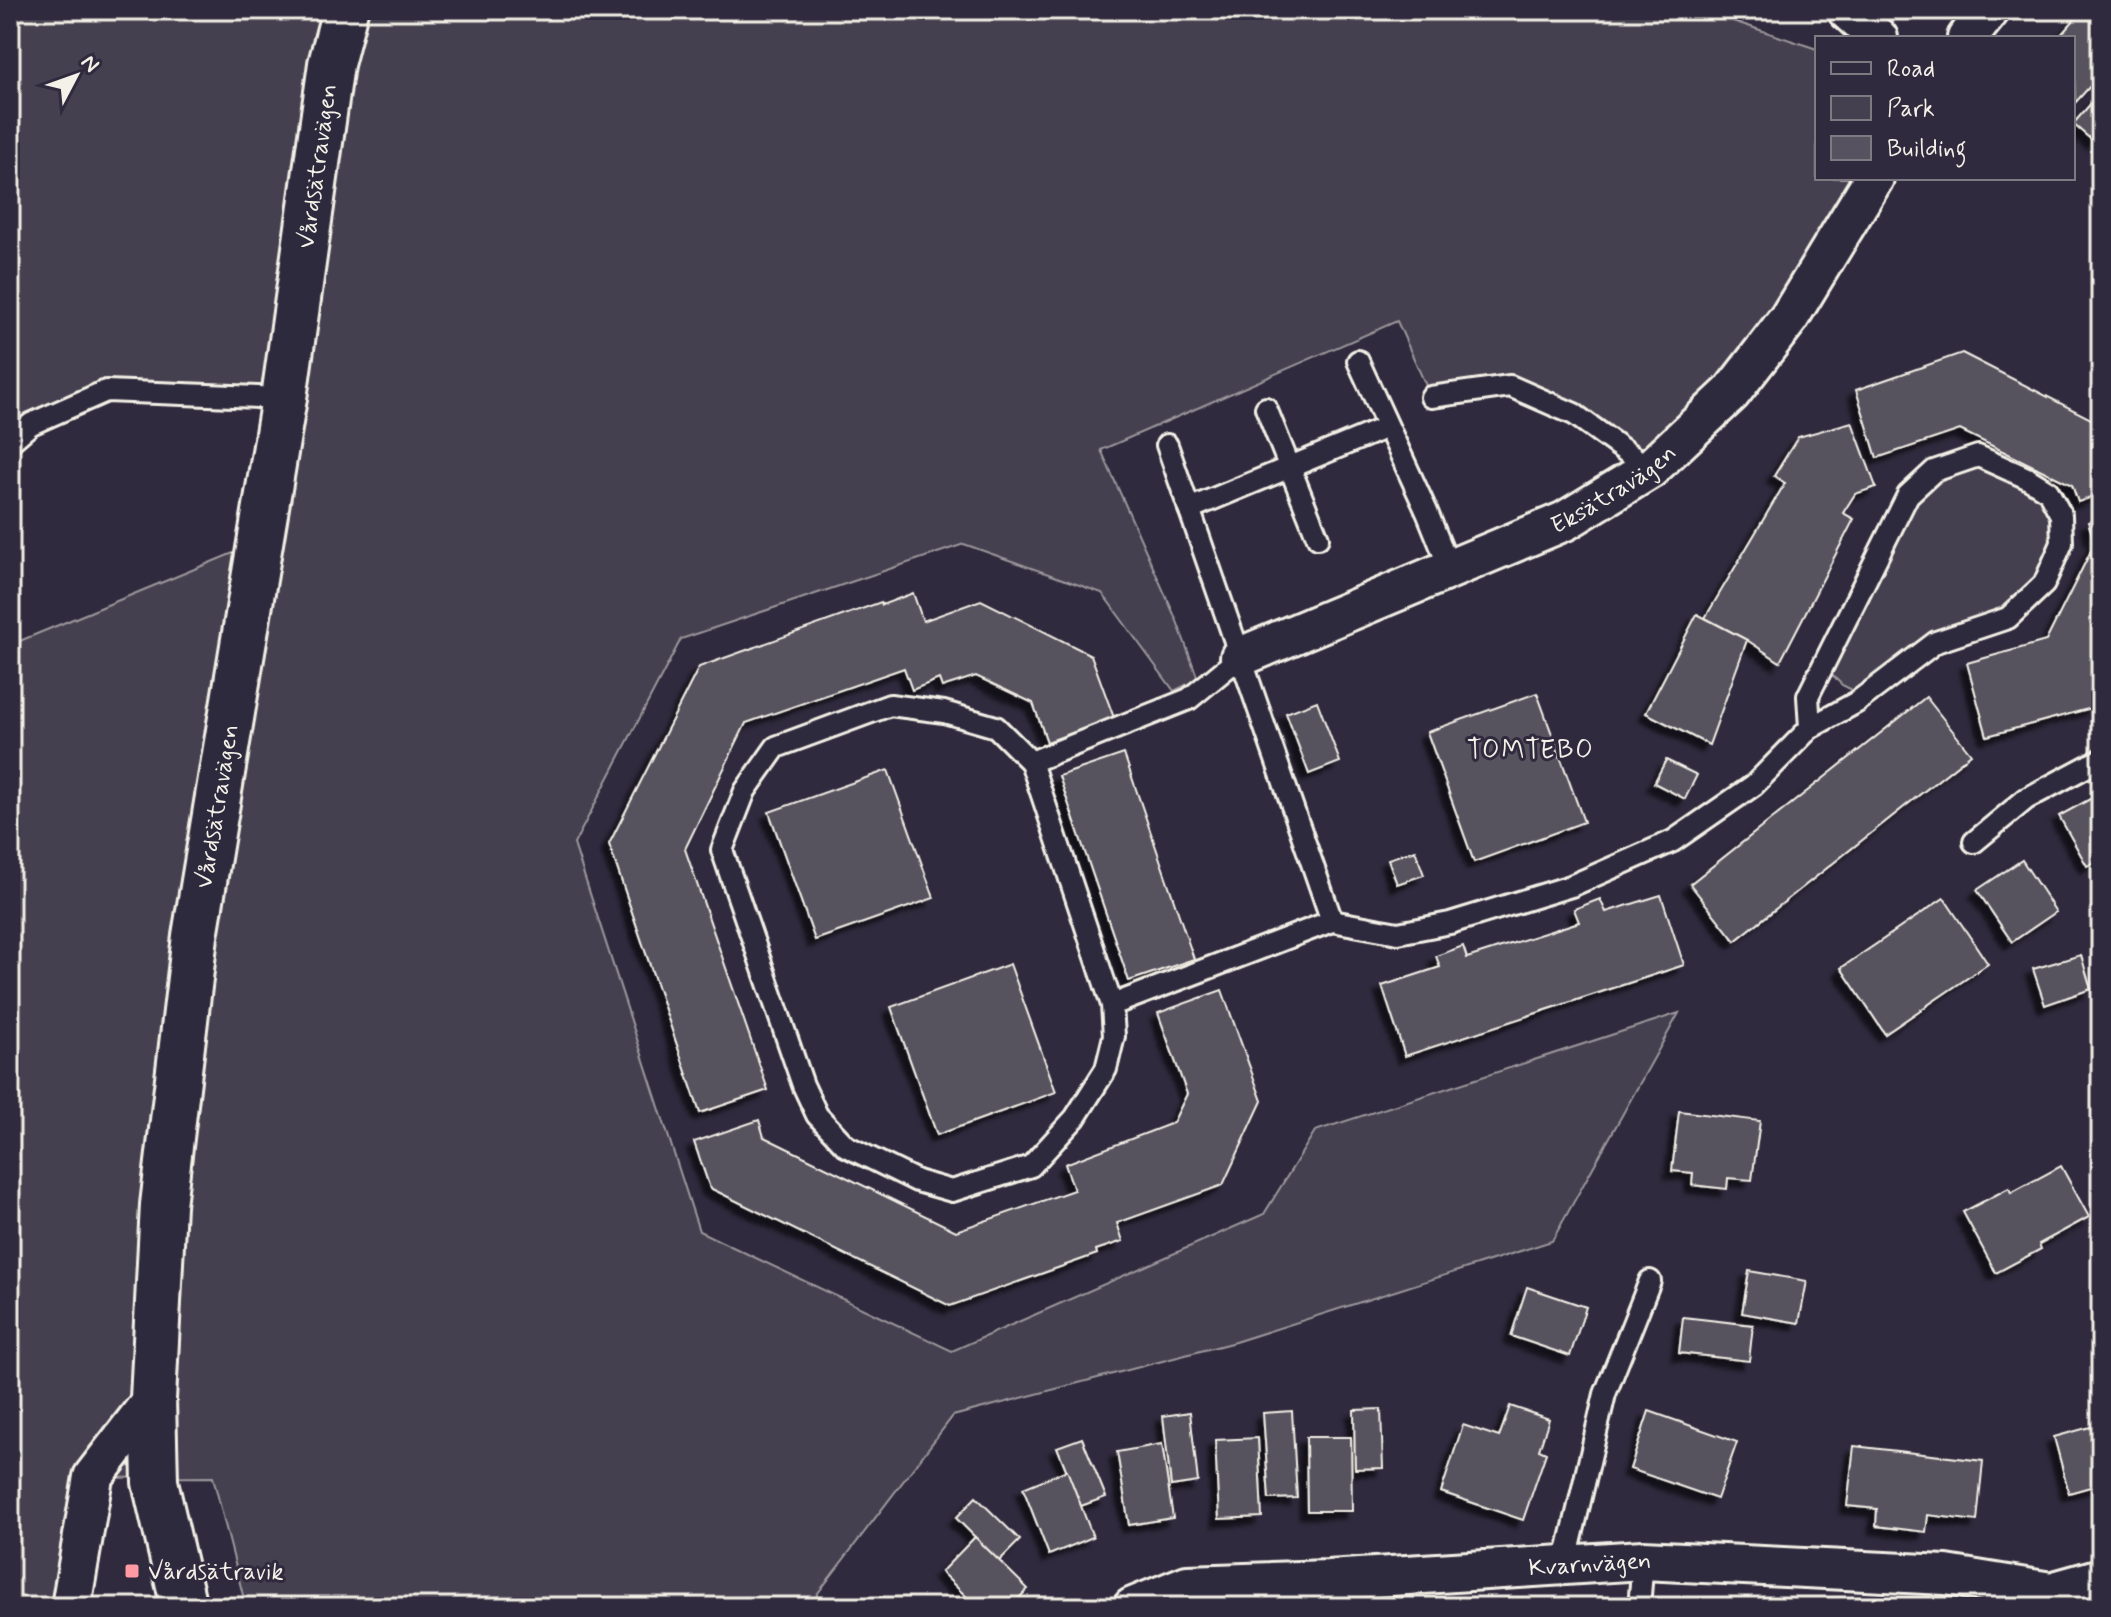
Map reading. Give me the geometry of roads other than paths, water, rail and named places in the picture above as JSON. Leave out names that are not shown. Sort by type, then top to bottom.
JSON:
[{"type":"street","name":"Vårdsätravägen","points":[[184,1607],[155,1482],[153,1399],[163,1205],[195,936],[284,398],[331,64],[345,10]]},
{"type":"street","points":[[1847,10],[1876,36]]},
{"type":"street","points":[[1969,36],[1990,10]]},
{"type":"street","name":"Eksätravägen","points":[[1240,657],[1565,521],[1650,469],[1731,393],[1780,331],[1873,180]]},
{"type":"street","points":[[71,1607],[93,1477],[153,1399]]},
{"type":"street","name":"Kvarnvägen","points":[[1133,1607],[1187,1585],[1328,1580],[1643,1560],[1946,1575],[2051,1599]]},
{"type":"street","points":[[2051,1599],[2101,1578]]},
{"type":"lane","points":[[1358,361],[1450,569]]},
{"type":"lane","points":[[1431,397],[1510,386],[1574,414],[1650,469]]},
{"type":"lane","points":[[10,442],[31,424],[106,391],[284,398]]},
{"type":"lane","points":[[1266,408],[1318,538]]},
{"type":"lane","points":[[1189,509],[1387,427]]},
{"type":"lane","points":[[1167,445],[1332,921]]},
{"type":"lane","points":[[1112,1005],[1332,921],[1398,933],[1450,923],[1571,886],[1673,841],[1754,785],[1810,728],[1857,702],[1936,642],[2008,618],[2044,584],[2062,543],[2061,515],[2048,491],[1978,456],[1934,471],[1908,495],[1808,696],[1810,728]]},
{"type":"lane","points":[[1031,762],[1189,699],[1240,657]]},
{"type":"lane","points":[[890,705],[944,712],[996,727],[1031,762],[1112,1005],[1114,1036],[1106,1069],[1075,1118],[1031,1166],[952,1191],[917,1181],[846,1146],[817,1115],[803,1085],[722,850],[745,791],[776,747],[890,705]]},
{"type":"lane","points":[[1974,842],[2026,799],[2101,759]]},
{"type":"lane","points":[[1565,1565],[1605,1394],[1650,1281]]},
{"type":"lane","points":[[1639,1607],[1643,1560]]},
{"type":"place","name":"Vårdsätravik","points":[[132,1571]]},
{"type":"district","name":"TOMTEBO","points":[[1531,749]]}]
